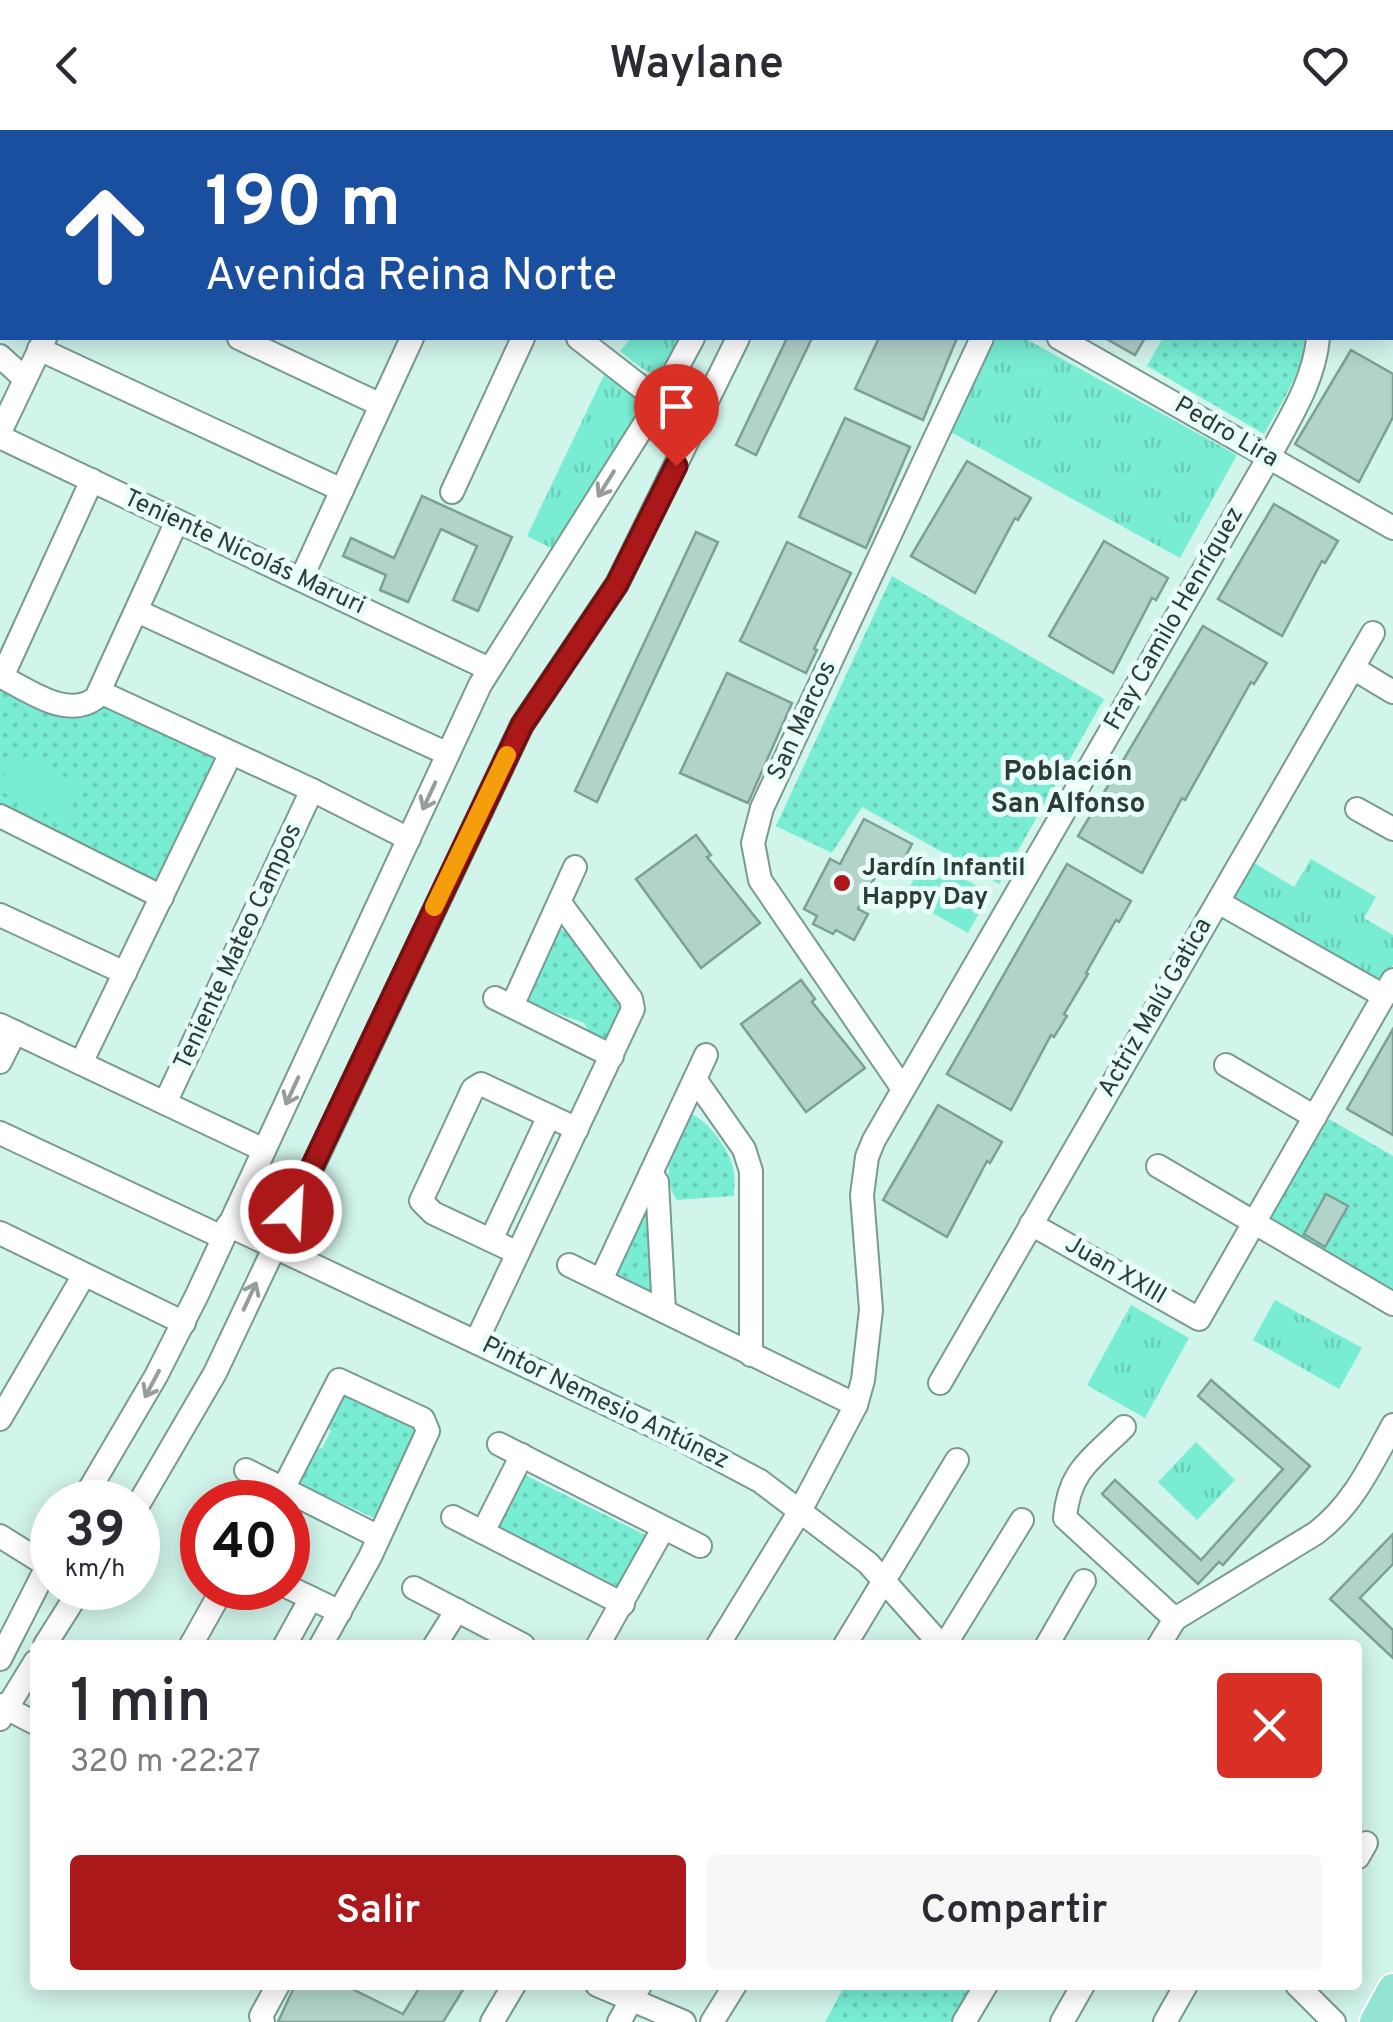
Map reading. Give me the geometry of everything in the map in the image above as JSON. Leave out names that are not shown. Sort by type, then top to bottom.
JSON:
[{"type":"main road","points":[[1374,2022],[1393,1989]]},
{"type":"street","points":[[242,340],[381,406]]},
{"type":"street","points":[[301,580],[411,340]]},
{"type":"street","points":[[452,492],[522,340]]},
{"type":"street","points":[[581,340],[659,402]]},
{"type":"street","points":[[95,1480],[184,1323],[489,669],[659,402],[692,340]]},
{"type":"street","points":[[153,1480],[207,1388],[503,762],[546,684],[617,584],[737,340]]},
{"type":"street","name":"San Marcos","points":[[903,1088],[760,880],[754,831],[981,340]]},
{"type":"street","name":"Pedro Lira","points":[[1063,340],[1393,528]]},
{"type":"street","name":"Fray Camilo Henríquez","points":[[721,1640],[800,1510],[856,1405],[863,1380],[871,1310],[863,1176],[874,1140],[1268,457],[1306,388],[1318,340]]},
{"type":"street","points":[[0,434],[42,343],[342,490]]},
{"type":"street","points":[[0,356],[25,379]]},
{"type":"street","name":"Teniente Nicolás Maruri","points":[[0,434],[489,669]]},
{"type":"street","points":[[92,480],[1,677],[68,708],[90,703],[100,692],[177,521]]},
{"type":"street","points":[[137,611],[448,754]]},
{"type":"street","name":"Actriz Malú Gatica","points":[[940,1383],[1373,633]]},
{"type":"street","points":[[1352,668],[1393,692]]},
{"type":"street","points":[[100,692],[409,839]]},
{"type":"street","points":[[82,1063],[231,753]]},
{"type":"street","name":"Teniente Mateo Campos","points":[[165,1102],[312,790]]},
{"type":"street","points":[[1358,809],[1393,829]]},
{"type":"street","points":[[0,816],[162,897]]},
{"type":"street","points":[[575,868],[504,1002],[612,1056]]},
{"type":"street","points":[[476,1342],[634,1008],[560,902]]},
{"type":"street","points":[[1218,902],[1389,988],[1254,1222]]},
{"type":"street","points":[[0,915],[125,973]]},
{"type":"street","points":[[0,1062],[7,1028],[264,1150]]},
{"type":"street","points":[[601,1280],[706,1055]]},
{"type":"street","points":[[1226,1065],[1315,1116]]},
{"type":"street","points":[[695,1079],[744,1149],[751,1171],[752,1355]]},
{"type":"street","points":[[518,1253],[433,1213],[421,1201],[473,1088],[481,1084],[577,1129]]},
{"type":"street","points":[[491,1240],[549,1116]]},
{"type":"street","name":"Pintor Nemesio Antúnez","points":[[0,1133],[225,1231],[274,1247],[724,1460],[760,1480],[868,1563],[938,1640]]},
{"type":"street","points":[[1158,1166],[1393,1304]]},
{"type":"street","points":[[651,1173],[657,1182],[664,1311]]},
{"type":"street","name":"Juan XXIII","points":[[1032,1224],[1199,1319],[1254,1222]]},
{"type":"street","points":[[1,1236],[184,1323]]},
{"type":"street","points":[[569,1265],[856,1405]]},
{"type":"street","points":[[0,1420],[84,1275]]},
{"type":"street","points":[[287,1480],[338,1380],[424,1419],[428,1432],[325,1640]]},
{"type":"street","points":[[1162,1640],[1175,1619],[1338,1516],[1358,1489],[1393,1425]]},
{"type":"street","points":[[1124,1427],[1076,1474],[1068,1493],[1066,1518],[1175,1619]]},
{"type":"street","points":[[499,1444],[700,1546]]},
{"type":"street","points":[[483,1532],[522,1456]]},
{"type":"street","points":[[848,1640],[956,1460]]},
{"type":"street","points":[[246,1470],[267,1480]]},
{"type":"street","points":[[310,1502],[379,1537]]},
{"type":"street","points":[[454,1517],[623,1604]]},
{"type":"street","points":[[946,1640],[1022,1520]]},
{"type":"street","points":[[601,1640],[663,1528]]},
{"type":"street","points":[[0,1536],[30,1551]]},
{"type":"street","points":[[1050,1640],[1084,1581]]},
{"type":"street","points":[[414,1588],[506,1640]]},
{"type":"street","points":[[288,1640],[311,1598],[340,1612]]},
{"type":"street","points":[[0,1658],[30,1600]]},
{"type":"street","points":[[48,1640],[67,1610]]},
{"type":"street","points":[[194,1640],[210,1610]]},
{"type":"street","points":[[438,1640],[456,1610]]},
{"type":"street","points":[[30,1669],[2,1711],[30,1721]]},
{"type":"street","points":[[263,2022],[260,2016],[275,1990]]},
{"type":"street","points":[[492,2022],[511,1990]]},
{"type":"street","points":[[712,2022],[732,1990]]},
{"type":"street","points":[[964,2022],[983,1990]]},
{"type":"street","points":[[1062,2022],[1080,1990]]},
{"type":"street","points":[[1165,2022],[1183,1990]]},
{"type":"street","points":[[1302,1990],[1334,2022]]},
{"type":"street","points":[[619,2022],[636,1992],[684,2022]]},
{"type":"green space","points":[[629,340],[681,340],[657,372],[642,368],[620,351]]},
{"type":"green space","points":[[996,340],[1028,340],[1237,455],[1180,558],[947,430]]},
{"type":"green space","points":[[1162,340],[1304,340],[1296,375],[1264,434],[1147,366]]},
{"type":"green space","points":[[606,371],[635,393],[634,420],[551,548],[527,536]]},
{"type":"green space","points":[[892,576],[1104,699],[999,884],[862,807],[832,853],[776,826]]},
{"type":"green space","points":[[0,679],[61,709],[97,700],[228,754],[159,889],[0,807]]},
{"type":"green space","points":[[15,753],[82,785],[64,822],[0,791]]},
{"type":"green space","points":[[926,858],[990,893],[968,933],[904,897]]},
{"type":"green space","points":[[1311,859],[1376,897],[1364,918],[1393,935],[1393,965],[1380,987],[1229,898],[1251,861],[1294,887]]},
{"type":"green space","points":[[557,929],[567,931],[618,1000],[620,1009],[607,1039],[591,1034],[584,1023],[531,1004],[526,997]]},
{"type":"green space","points":[[692,1114],[712,1131],[729,1156],[734,1196],[677,1200],[669,1180],[671,1156],[679,1132]]},
{"type":"green space","points":[[1329,1119],[1393,1156],[1393,1292],[1268,1220]]},
{"type":"green space","points":[[648,1196],[654,1198],[652,1297],[609,1277]]},
{"type":"green space","points":[[1275,1300],[1362,1348],[1339,1389],[1253,1340]]},
{"type":"green space","points":[[1131,1305],[1189,1338],[1145,1418],[1087,1385]]},
{"type":"green space","points":[[345,1395],[412,1425],[418,1434],[381,1514],[374,1518],[310,1489],[310,1480],[298,1477],[311,1450],[322,1448],[331,1431],[325,1422],[337,1399]]},
{"type":"green space","points":[[1196,1442],[1235,1480],[1197,1520],[1158,1482]]},
{"type":"green space","points":[[523,1474],[651,1538],[625,1590],[497,1526]]},
{"type":"green space","points":[[842,1990],[969,1990],[950,2022],[825,2022]]},
{"type":"building","points":[[786,340],[811,340],[756,455],[736,445]]},
{"type":"building","points":[[878,340],[956,340],[923,420],[855,389]]},
{"type":"building","points":[[1109,340],[1144,340],[1135,355]]},
{"type":"building","points":[[1351,350],[1393,374],[1393,417],[1359,482],[1295,444]]},
{"type":"building","points":[[845,418],[910,447],[866,548],[799,517]]},
{"type":"building","points":[[967,461],[1031,498],[1018,520],[1015,518],[975,593],[911,556]]},
{"type":"building","points":[[422,496],[512,537],[478,611],[453,600],[477,546],[441,529],[408,602],[380,590],[386,575],[343,556],[351,538],[394,558]]},
{"type":"building","points":[[1274,504],[1338,541],[1325,563],[1322,561],[1282,636],[1218,599]]},
{"type":"building","points":[[696,532],[718,542],[597,802],[575,791]]},
{"type":"building","points":[[1104,541],[1168,578],[1156,600],[1152,598],[1113,673],[1049,636]]},
{"type":"building","points":[[787,542],[851,573],[806,673],[740,641]]},
{"type":"building","points":[[1203,626],[1267,663],[1254,684],[1251,682],[1142,873],[1078,836]]},
{"type":"building","points":[[727,673],[792,703],[748,803],[680,773]]},
{"type":"building","points":[[864,819],[912,844],[895,876],[880,868],[858,909],[868,914],[854,940],[813,924],[817,916],[804,909],[830,859],[840,864]]},
{"type":"building","points":[[696,835],[711,855],[707,857],[760,923],[701,968],[636,879]]},
{"type":"building","points":[[1067,864],[1131,901],[1119,922],[1116,920],[1064,1014],[1067,1016],[1054,1037],[1051,1035],[1011,1110],[947,1074]]},
{"type":"building","points":[[801,980],[815,999],[812,1002],[865,1068],[806,1112],[741,1024]]},
{"type":"building","points":[[1393,1029],[1393,1135],[1347,1109]]},
{"type":"building","points":[[938,1105],[1002,1142],[990,1163],[987,1161],[947,1237],[883,1200]]},
{"type":"building","points":[[1326,1194],[1348,1206],[1325,1247],[1304,1234]]},
{"type":"building","points":[[1211,1380],[1310,1466],[1223,1565],[1219,1562],[1198,1584],[1102,1494],[1115,1480],[1201,1560],[1283,1469],[1198,1396]]},
{"type":"building","points":[[1393,1534],[1393,1564],[1360,1598],[1393,1630],[1393,1658],[1330,1599]]},
{"type":"building","points":[[293,1990],[354,1990],[403,2014],[418,1990],[463,1990],[443,2022],[278,2022]]},
{"type":"slow traffic","points":[[434,907],[507,755]]},
{"type":"place","name":"Jardín Infantil Happy Day","points":[[842,883]]},
{"type":"district","name":"Población San Alfonso","points":[[1068,789]]},
{"type":"route","points":[[291,1211],[522,725],[546,684],[617,584],[676,466]]}]
